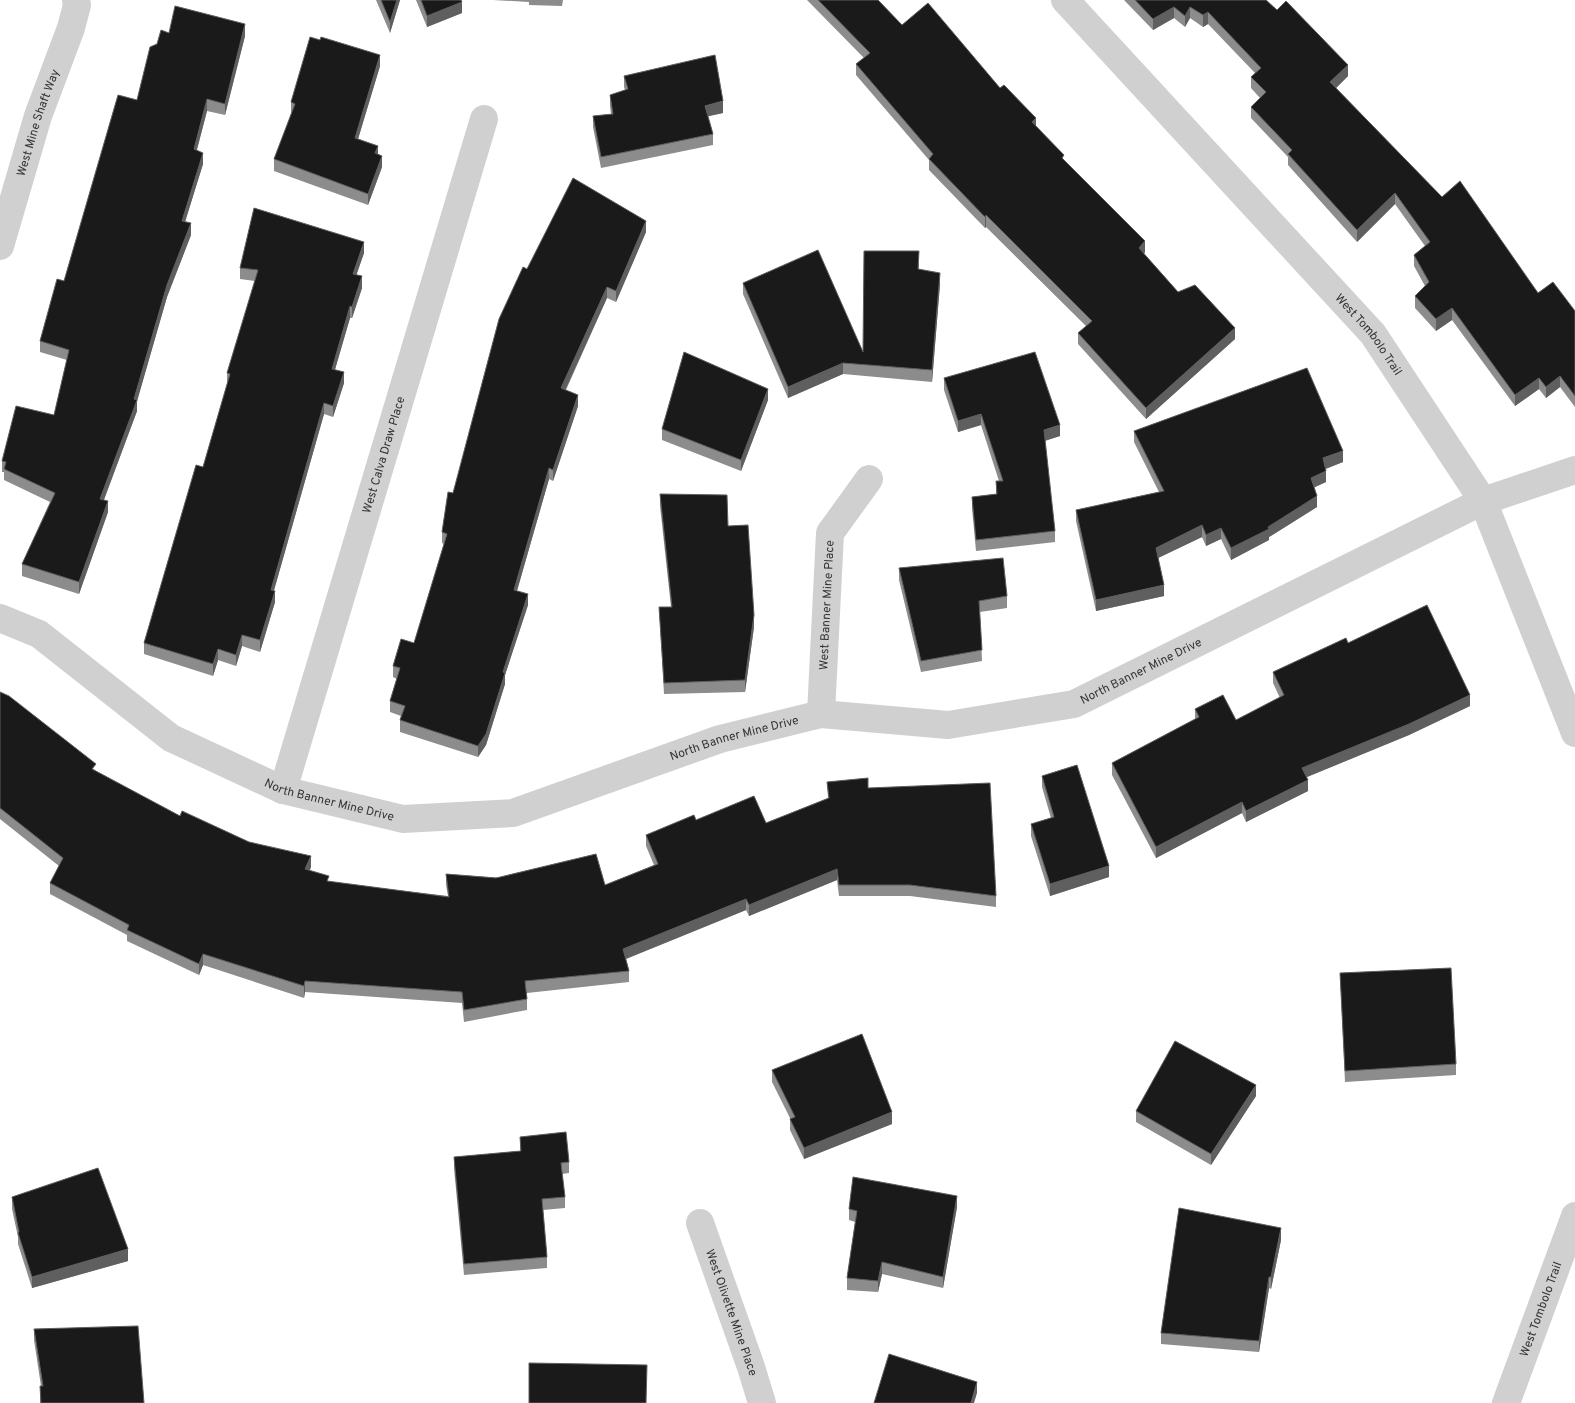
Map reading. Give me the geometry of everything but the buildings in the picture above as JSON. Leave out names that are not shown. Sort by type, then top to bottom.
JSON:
[{"type":"street","name":"West Mine Shaft Way","points":[[0,246],[38,116],[71,28],[77,5],[76,0]]},
{"type":"street","name":"West Tombolo Trail","points":[[1065,0],[1373,334],[1483,501],[1575,733]]},
{"type":"street","name":"West Calva Draw Place","points":[[283,790],[484,120]]},
{"type":"street","name":"North Banner Mine Drive","points":[[0,618],[39,634],[171,738],[283,790],[403,819],[513,813],[720,739],[821,714],[948,725],[1074,704],[1483,501],[1575,470]]},
{"type":"street","name":"West Banner Mine Place","points":[[821,714],[830,533],[869,479]]},
{"type":"street","name":"West Tombolo Trail","points":[[1506,1403],[1575,1216]]},
{"type":"street","name":"West Olivette Mine Place","points":[[700,1223],[762,1403]]}]
